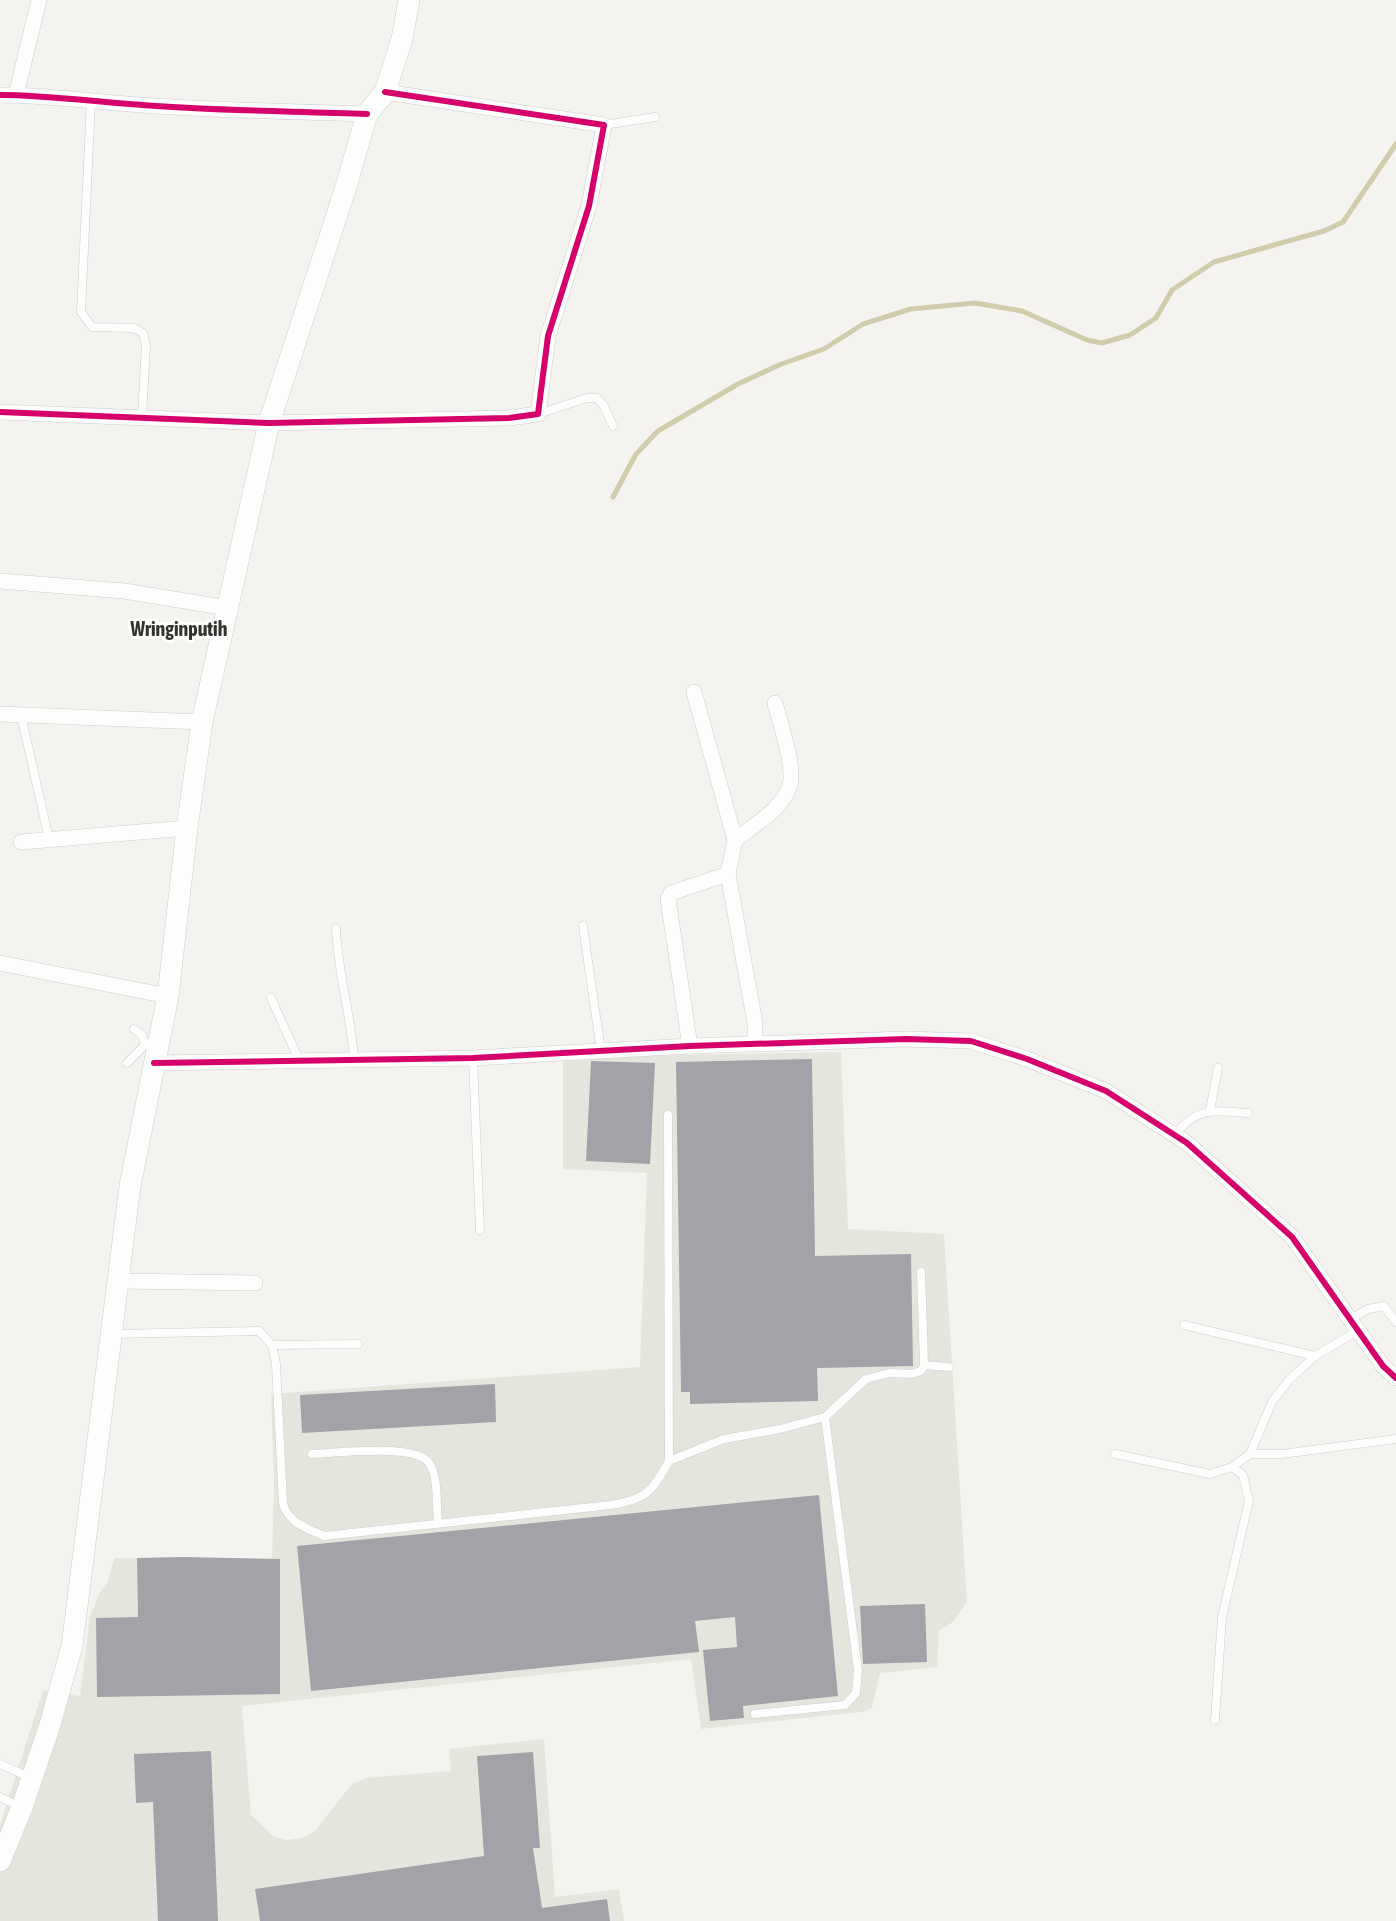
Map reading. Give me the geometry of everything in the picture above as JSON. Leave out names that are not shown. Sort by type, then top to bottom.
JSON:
[{"type":"main road","points":[[0,1861],[32,1778],[72,1646],[130,1186],[153,1050],[168,996],[187,828],[202,722],[269,423],[345,190],[367,114],[385,93],[402,39],[410,0]]},
{"type":"street","points":[[16,95],[39,0]]},
{"type":"street","points":[[0,412],[269,423],[509,418],[538,414],[548,336],[589,206],[604,125],[385,93]]},
{"type":"street","points":[[0,95],[91,99],[251,112],[367,114]]},
{"type":"street","points":[[0,581],[124,591],[228,608]]},
{"type":"street","points":[[694,692],[735,840],[728,874],[755,1023],[755,1044]]},
{"type":"street","points":[[735,840],[772,810],[790,784],[789,765],[776,703]]},
{"type":"street","points":[[0,714],[202,722]]},
{"type":"street","points":[[21,842],[187,828]]},
{"type":"street","points":[[690,1046],[668,899],[671,893],[728,874]]},
{"type":"street","points":[[0,963],[168,996]]},
{"type":"street","points":[[153,1050],[299,1060],[473,1058],[690,1046],[906,1039],[971,1041],[1027,1059],[1106,1091],[1187,1143],[1292,1237],[1383,1366],[1396,1378]]},
{"type":"street","points":[[118,1281],[255,1283]]},
{"type":"lane","points":[[91,99],[81,312],[92,327],[134,328],[143,333],[146,345],[142,417]]},
{"type":"lane","points":[[604,125],[655,117]]},
{"type":"lane","points":[[538,414],[597,398],[613,426]]},
{"type":"lane","points":[[21,715],[50,839]]},
{"type":"lane","points":[[583,926],[602,1051]]},
{"type":"lane","points":[[336,929],[338,965],[352,1032],[354,1059]]},
{"type":"lane","points":[[271,998],[299,1060]]},
{"type":"lane","points":[[127,1063],[153,1050],[142,1035],[134,1029]]},
{"type":"lane","points":[[473,1058],[480,1230]]},
{"type":"lane","points":[[1210,1110],[1218,1068]]},
{"type":"lane","points":[[1175,1135],[1194,1116],[1210,1110],[1248,1113]]},
{"type":"lane","points":[[113,1334],[260,1332],[272,1345],[279,1404],[280,1482],[288,1516],[302,1527],[324,1536],[625,1503],[649,1493],[669,1461],[668,1115]]},
{"type":"lane","points":[[669,1461],[724,1439],[780,1429],[825,1417],[866,1379],[889,1373],[912,1374],[921,1371],[924,1365],[921,1272]]},
{"type":"lane","points":[[1115,1454],[1210,1474],[1232,1467],[1250,1454],[1272,1402],[1289,1380],[1315,1356],[1355,1324],[1368,1310],[1384,1306],[1396,1322]]},
{"type":"lane","points":[[1184,1325],[1315,1356]]},
{"type":"lane","points":[[272,1345],[358,1344]]},
{"type":"lane","points":[[924,1365],[949,1366]]},
{"type":"lane","points":[[755,1714],[845,1705],[856,1693],[858,1670],[825,1417]]},
{"type":"lane","points":[[1250,1454],[1282,1454],[1396,1439]]},
{"type":"lane","points":[[312,1454],[393,1451],[420,1454],[430,1464],[438,1523]]},
{"type":"lane","points":[[1215,1720],[1222,1617],[1249,1501],[1243,1475],[1232,1467]]},
{"type":"lane","points":[[0,1764],[32,1778]]},
{"type":"lane","points":[[0,1797],[22,1807]]},
{"type":"shaded area","points":[[841,1052],[848,1229],[944,1234],[967,1602],[954,1621],[939,1631],[937,1667],[880,1673],[872,1708],[862,1712],[701,1729],[691,1659],[242,1706],[251,1815],[273,1836],[287,1840],[302,1838],[314,1832],[352,1784],[366,1778],[451,1771],[449,1749],[544,1739],[555,1897],[619,1889],[624,1921],[0,1921],[0,1825],[43,1690],[80,1696],[90,1616],[99,1594],[108,1581],[114,1558],[272,1559],[274,1488],[271,1394],[640,1367],[647,1173],[563,1169],[563,1057]]},
{"type":"building","points":[[812,1059],[815,1256],[911,1254],[913,1366],[817,1368],[818,1401],[690,1404],[690,1392],[681,1392],[676,1062]]},
{"type":"building","points":[[591,1061],[655,1063],[650,1164],[586,1161]]},
{"type":"building","points":[[495,1384],[496,1422],[302,1433],[300,1395]]},
{"type":"building","points":[[819,1495],[838,1696],[743,1706],[744,1718],[710,1721],[703,1650],[737,1647],[735,1617],[695,1621],[699,1652],[311,1691],[297,1546]]},
{"type":"building","points":[[137,1558],[280,1559],[280,1694],[97,1697],[96,1618],[138,1617]]},
{"type":"building","points":[[925,1604],[927,1662],[863,1664],[860,1606]]},
{"type":"building","points":[[211,1751],[218,1921],[158,1921],[153,1802],[136,1803],[134,1754]]},
{"type":"building","points":[[533,1752],[540,1848],[533,1848],[542,1908],[607,1899],[610,1921],[260,1921],[255,1889],[484,1856],[477,1756]]},
{"type":"waterway","points":[[613,497],[636,454],[658,431],[738,384],[779,365],[824,349],[863,324],[911,309],[975,303],[1022,311],[1087,340],[1102,343],[1130,335],[1156,318],[1172,290],[1214,262],[1324,231],[1343,222],[1396,144]]},
{"type":"cycle path","points":[[0,412],[269,423],[509,418],[538,414],[548,336],[589,206],[604,125],[385,92]]},
{"type":"cycle path","points":[[0,95],[198,109],[367,114]]},
{"type":"cycle path","points":[[154,1063],[473,1058],[690,1046],[906,1039],[971,1041],[1027,1059],[1106,1091],[1187,1143],[1292,1237],[1383,1366],[1396,1378]]},
{"type":"district","name":"Wringinputih","points":[[179,628]]}]
